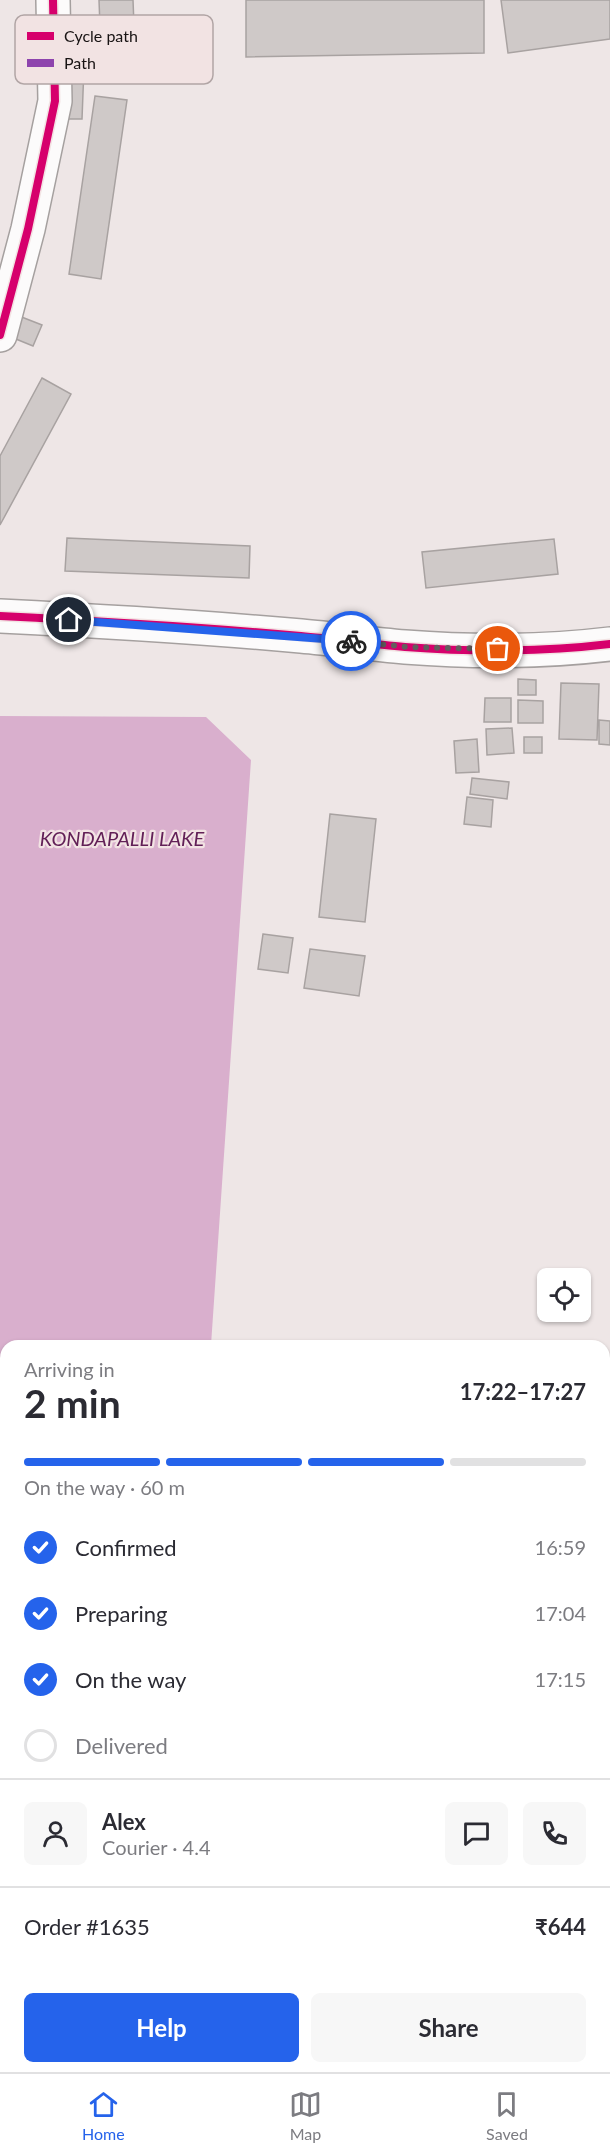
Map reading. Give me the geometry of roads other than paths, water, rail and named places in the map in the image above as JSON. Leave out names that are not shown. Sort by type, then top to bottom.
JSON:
[{"type":"street","points":[[53,0],[53,15]]},
{"type":"street","points":[[0,334],[28,229],[55,101],[55,84]]},
{"type":"street","points":[[0,616],[232,630],[407,647],[574,648],[610,644]]},
{"type":"water","name":"KONDAPALLI LAKE","points":[[0,716],[206,717],[251,760],[211,1340],[0,1340]]}]
